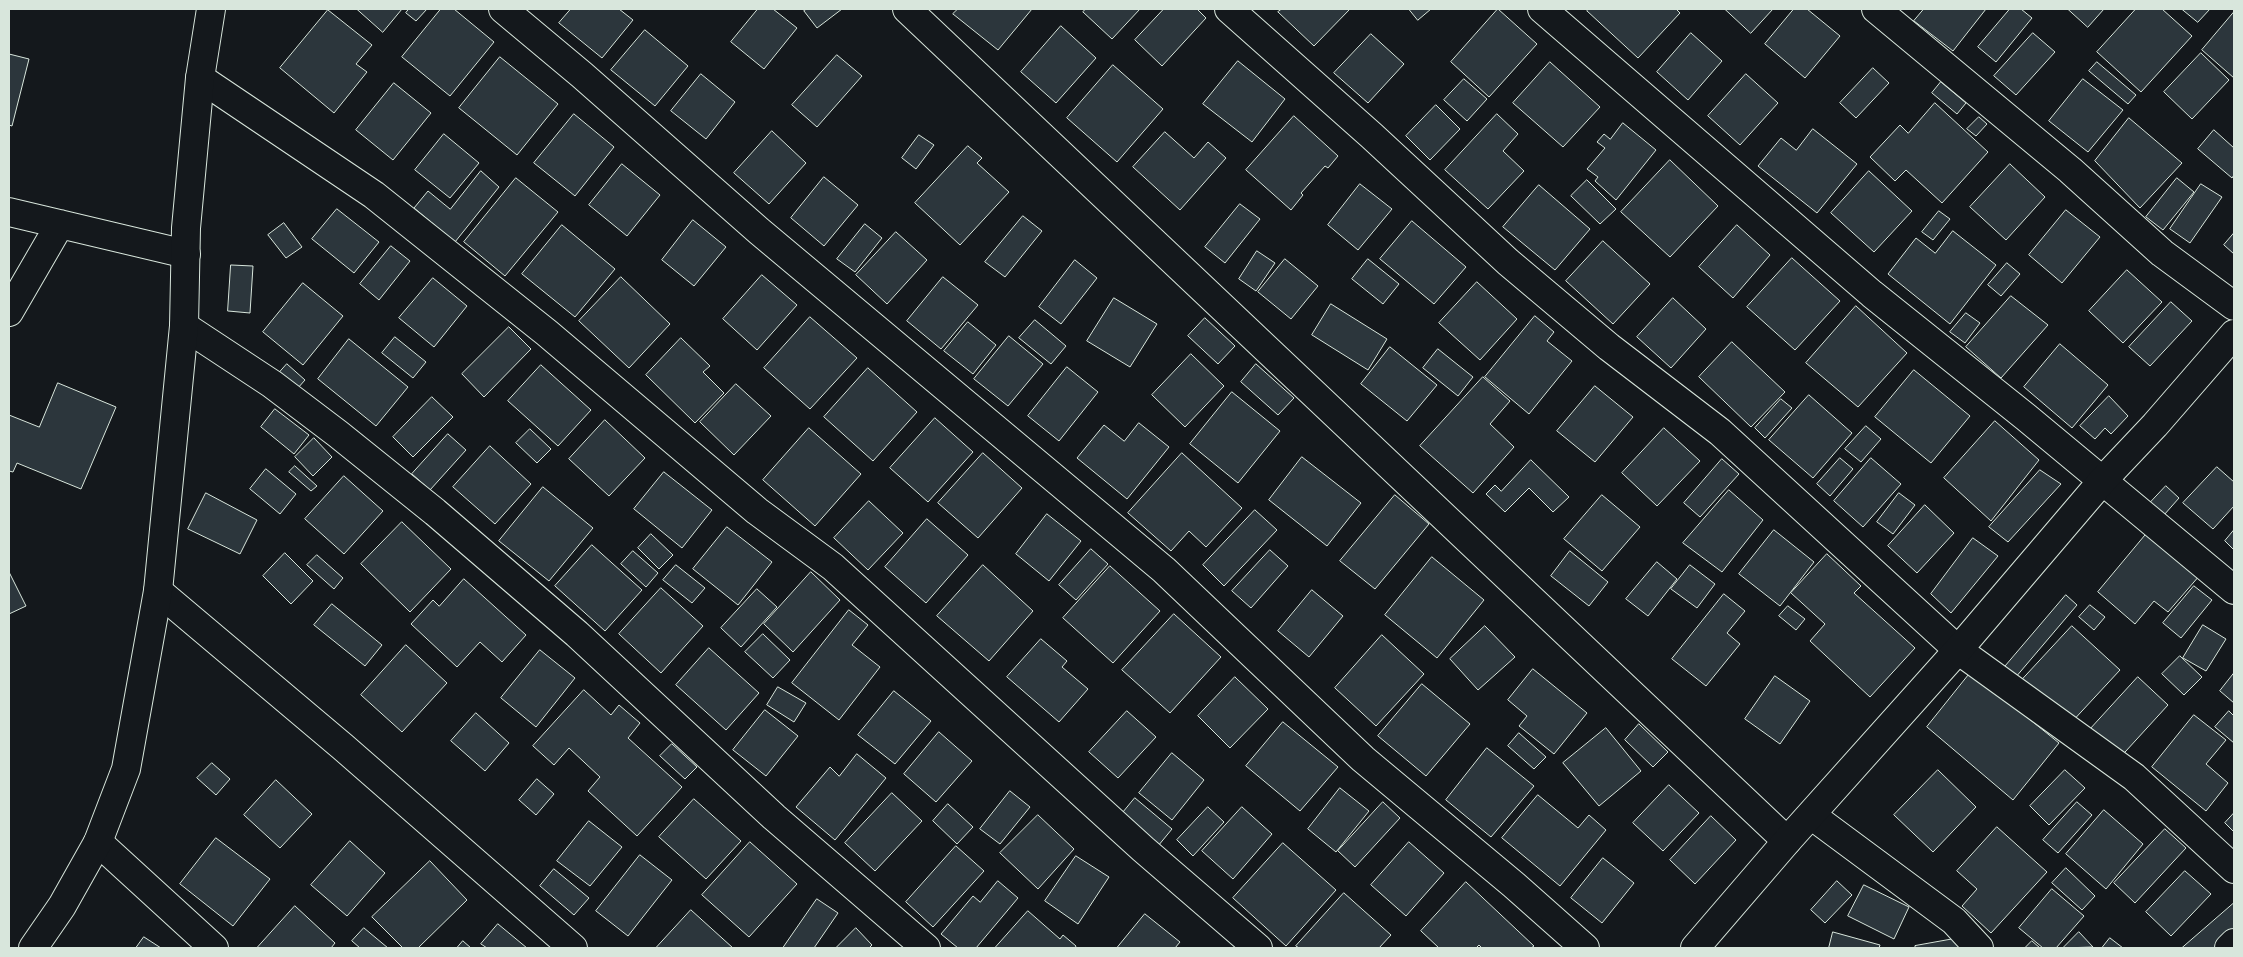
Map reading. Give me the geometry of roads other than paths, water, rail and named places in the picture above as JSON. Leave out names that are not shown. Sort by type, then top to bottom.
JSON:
[{"type":"street","points":[[34,948],[62,906],[98,842],[126,769],[158,590],[184,326],[186,228],[200,78],[210,9]]},
{"type":"street","points":[[503,9],[582,75],[759,231],[1164,570],[1363,759],[1514,885],[1585,948]]},
{"type":"street","points":[[907,9],[1787,841]]},
{"type":"street","points":[[1228,9],[1372,136],[1508,262],[1610,347],[1720,432],[1958,650],[2134,777],[2234,869]]},
{"type":"street","points":[[1542,9],[1872,294],[2103,480],[2234,590]]},
{"type":"street","points":[[1876,9],[2070,170],[2162,252],[2234,306]]},
{"type":"street","points":[[200,78],[374,195],[547,333],[757,511],[834,567],[1143,849],[1258,948]]},
{"type":"street","points":[[9,212],[186,254]]},
{"type":"street","points":[[9,312],[60,224]]},
{"type":"street","points":[[184,326],[272,384],[435,512],[577,634],[774,817],[926,948]]},
{"type":"street","points":[[1695,948],[1787,841],[1958,650],[2103,480],[2155,425],[2234,334]]},
{"type":"street","points":[[158,590],[343,747],[573,948]]},
{"type":"street","points":[[1811,815],[1954,921],[1979,948]]},
{"type":"street","points":[[98,842],[214,948]]},
{"type":"street","points":[[2229,948],[2234,943]]}]
